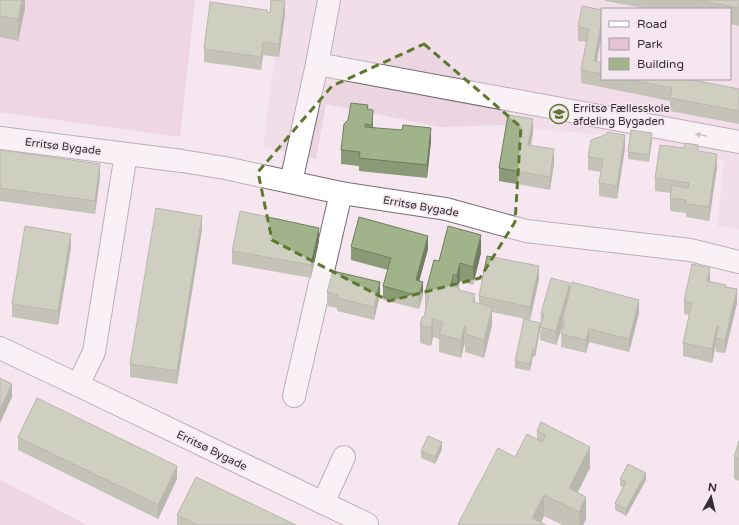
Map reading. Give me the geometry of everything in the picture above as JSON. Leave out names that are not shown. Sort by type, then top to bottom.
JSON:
[{"type":"street","points":[[291,182],[317,64],[329,0]]},
{"type":"street","points":[[317,64],[739,142]]},
{"type":"street","name":"Erritsø Bygade","points":[[0,138],[182,161],[225,168],[341,193],[446,209],[526,231],[690,250],[739,262]]},
{"type":"street","points":[[78,385],[94,352],[126,154]]},
{"type":"street","points":[[294,396],[341,193]]},
{"type":"street","name":"Erritsø Bygade","points":[[0,348],[367,524]]},
{"type":"street","points":[[323,503],[344,457]]},
{"type":"highlighted area","points":[[424,44],[521,127],[515,222],[480,278],[389,301],[272,240],[258,172],[332,86]]},
{"type":"shaded area","name":"Erritsø Fællesskole afdeling Bygaden","points":[[282,0],[739,0],[739,229],[717,226],[724,161],[624,132],[593,134],[500,125],[441,127],[326,104],[316,159],[263,147]]},
{"type":"green space","points":[[0,0],[195,0],[180,137],[0,112]]},
{"type":"green space","points":[[0,480],[87,525],[0,525]]},
{"type":"building","points":[[0,0],[22,0],[18,19],[0,16]]},
{"type":"building","points":[[271,0],[285,1],[279,44],[263,42],[261,57],[204,49],[210,2],[267,10],[267,12],[270,13]]},
{"type":"building","points":[[697,0],[739,0],[739,8]]},
{"type":"building","points":[[582,6],[601,10],[601,25],[594,61],[601,63],[601,74],[581,70],[589,29],[578,27]]},
{"type":"building","points":[[631,80],[693,80],[739,89],[739,111],[670,98],[672,88]]},
{"type":"building","points":[[351,103],[368,105],[367,109],[373,110],[372,125],[365,124],[365,127],[402,130],[403,125],[431,128],[427,165],[359,158],[360,152],[341,150],[344,124],[348,120]]},
{"type":"building","points":[[508,115],[533,119],[528,145],[554,149],[550,177],[499,168]]},
{"type":"building","points":[[631,130],[652,133],[649,155],[628,152]]},
{"type":"building","points":[[607,132],[625,135],[617,186],[599,183],[603,159],[588,157],[591,140],[607,134]]},
{"type":"building","points":[[685,143],[698,145],[698,151],[717,154],[709,207],[686,204],[686,200],[670,198],[672,185],[688,188],[689,183],[655,178],[660,145],[684,148]]},
{"type":"building","points":[[0,150],[100,164],[95,201],[0,188]]},
{"type":"building","points":[[156,208],[202,216],[177,371],[130,364]]},
{"type":"building","points":[[240,211],[319,228],[311,265],[232,251]]},
{"type":"building","points":[[359,217],[428,236],[416,280],[423,282],[419,296],[383,286],[391,258],[351,247]]},
{"type":"building","points":[[25,226],[71,234],[58,311],[12,304]]},
{"type":"building","points":[[448,226],[481,235],[473,267],[460,263],[457,275],[453,275],[451,286],[459,288],[459,290],[475,294],[473,302],[492,307],[484,340],[465,334],[466,327],[464,327],[461,340],[439,334],[443,322],[433,319],[431,328],[420,325],[422,317],[424,317],[429,295],[425,294],[434,260],[439,261]]},
{"type":"building","points":[[487,256],[539,266],[530,307],[479,296]]},
{"type":"building","points":[[692,264],[710,268],[707,281],[737,289],[725,340],[716,338],[719,326],[717,326],[712,349],[683,343],[692,303],[684,301]]},
{"type":"building","points":[[333,271],[380,282],[374,307],[337,298],[338,295],[327,292]]},
{"type":"building","points":[[551,278],[570,283],[556,331],[540,327],[544,314],[541,313]]},
{"type":"building","points":[[572,282],[639,300],[629,339],[589,329],[586,340],[561,334],[565,322],[562,321]]},
{"type":"building","points":[[524,319],[540,323],[535,350],[533,349],[530,364],[515,361]]},
{"type":"building","points":[[0,378],[12,384],[0,410]]},
{"type":"building","points":[[37,398],[177,466],[158,505],[18,437]]},
{"type":"building","points":[[541,422],[590,447],[569,488],[586,497],[579,512],[544,495],[532,518],[546,525],[458,524],[498,448],[515,457],[527,434],[542,442],[546,435],[537,431]]},
{"type":"building","points":[[428,436],[442,442],[435,457],[421,451]]},
{"type":"building","points":[[739,441],[739,459],[734,457]]},
{"type":"building","points":[[628,464],[646,473],[626,509],[615,503],[626,482],[620,479]]},
{"type":"building","points":[[196,477],[296,525],[197,525],[177,515]]},
{"type":"place","name":"Erritsø Fællesskole afdeling Bygaden","points":[[559,114]]}]
